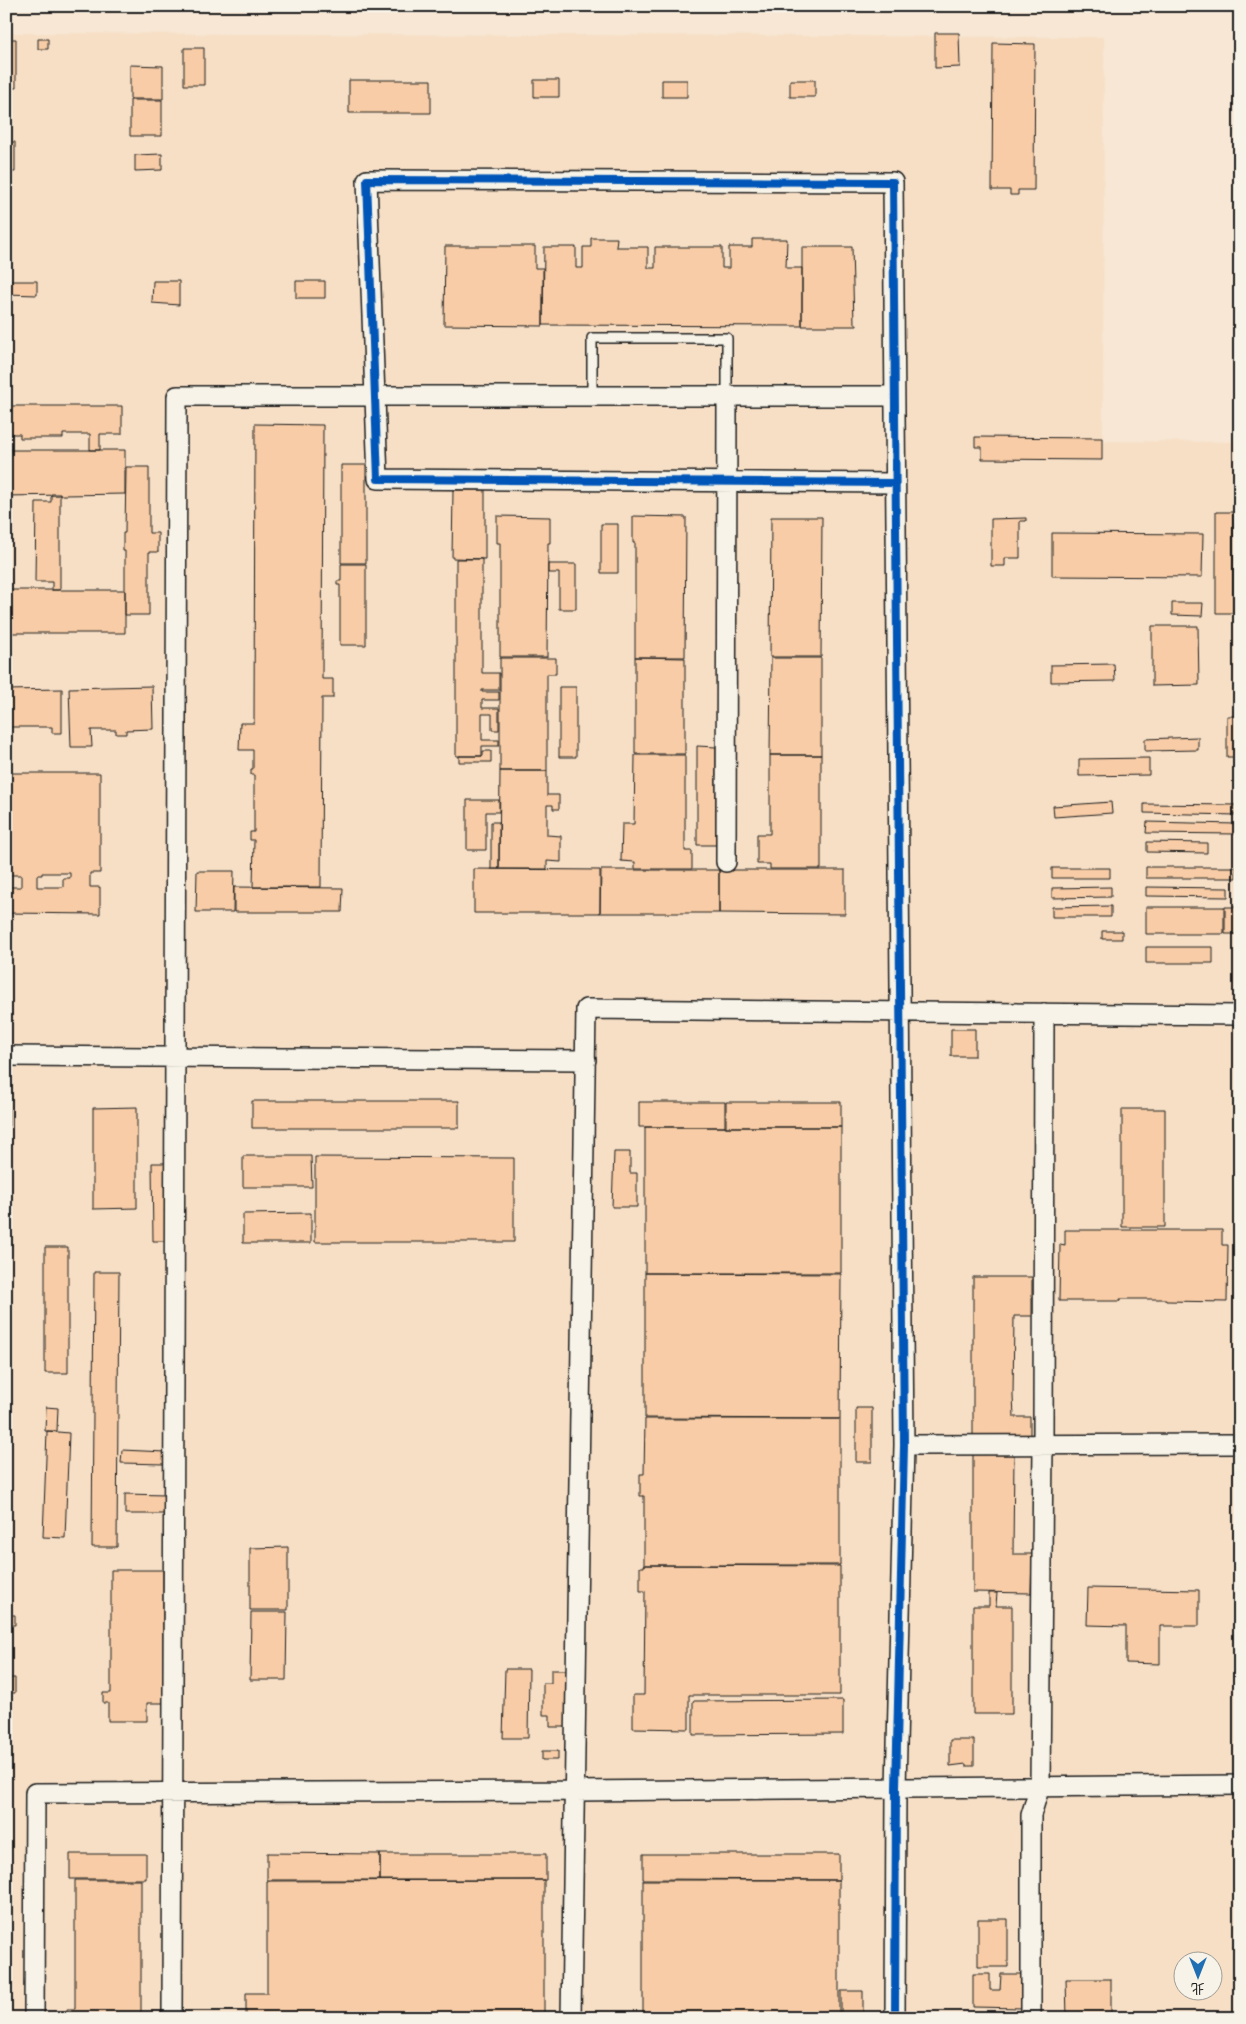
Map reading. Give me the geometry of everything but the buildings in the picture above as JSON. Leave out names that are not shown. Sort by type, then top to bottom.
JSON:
[{"type":"street","points":[[895,483],[378,479],[367,180],[892,182],[895,483],[899,1012],[904,1445],[896,1788],[895,2018]]},
{"type":"street","points":[[172,2018],[176,396],[894,396]]},
{"type":"street","points":[[726,862],[727,396]]},
{"type":"street","points":[[571,2018],[586,1009],[1240,1015]]},
{"type":"street","points":[[1031,2018],[1031,1815],[1040,1786],[1044,1013]]},
{"type":"street","points":[[6,1056],[586,1060]]},
{"type":"street","points":[[904,1445],[1240,1444]]},
{"type":"street","points":[[34,2018],[36,1793],[574,1791],[1240,1785]]},
{"type":"lane","points":[[592,396],[592,338],[727,338],[727,396]]},
{"type":"shaded area","points":[[6,33],[1104,37],[1103,441],[1240,442],[1240,2018],[6,2018]]},
{"type":"cycle path","points":[[895,483],[378,479],[367,180],[893,182],[904,1445],[896,1788],[895,2018]]}]
